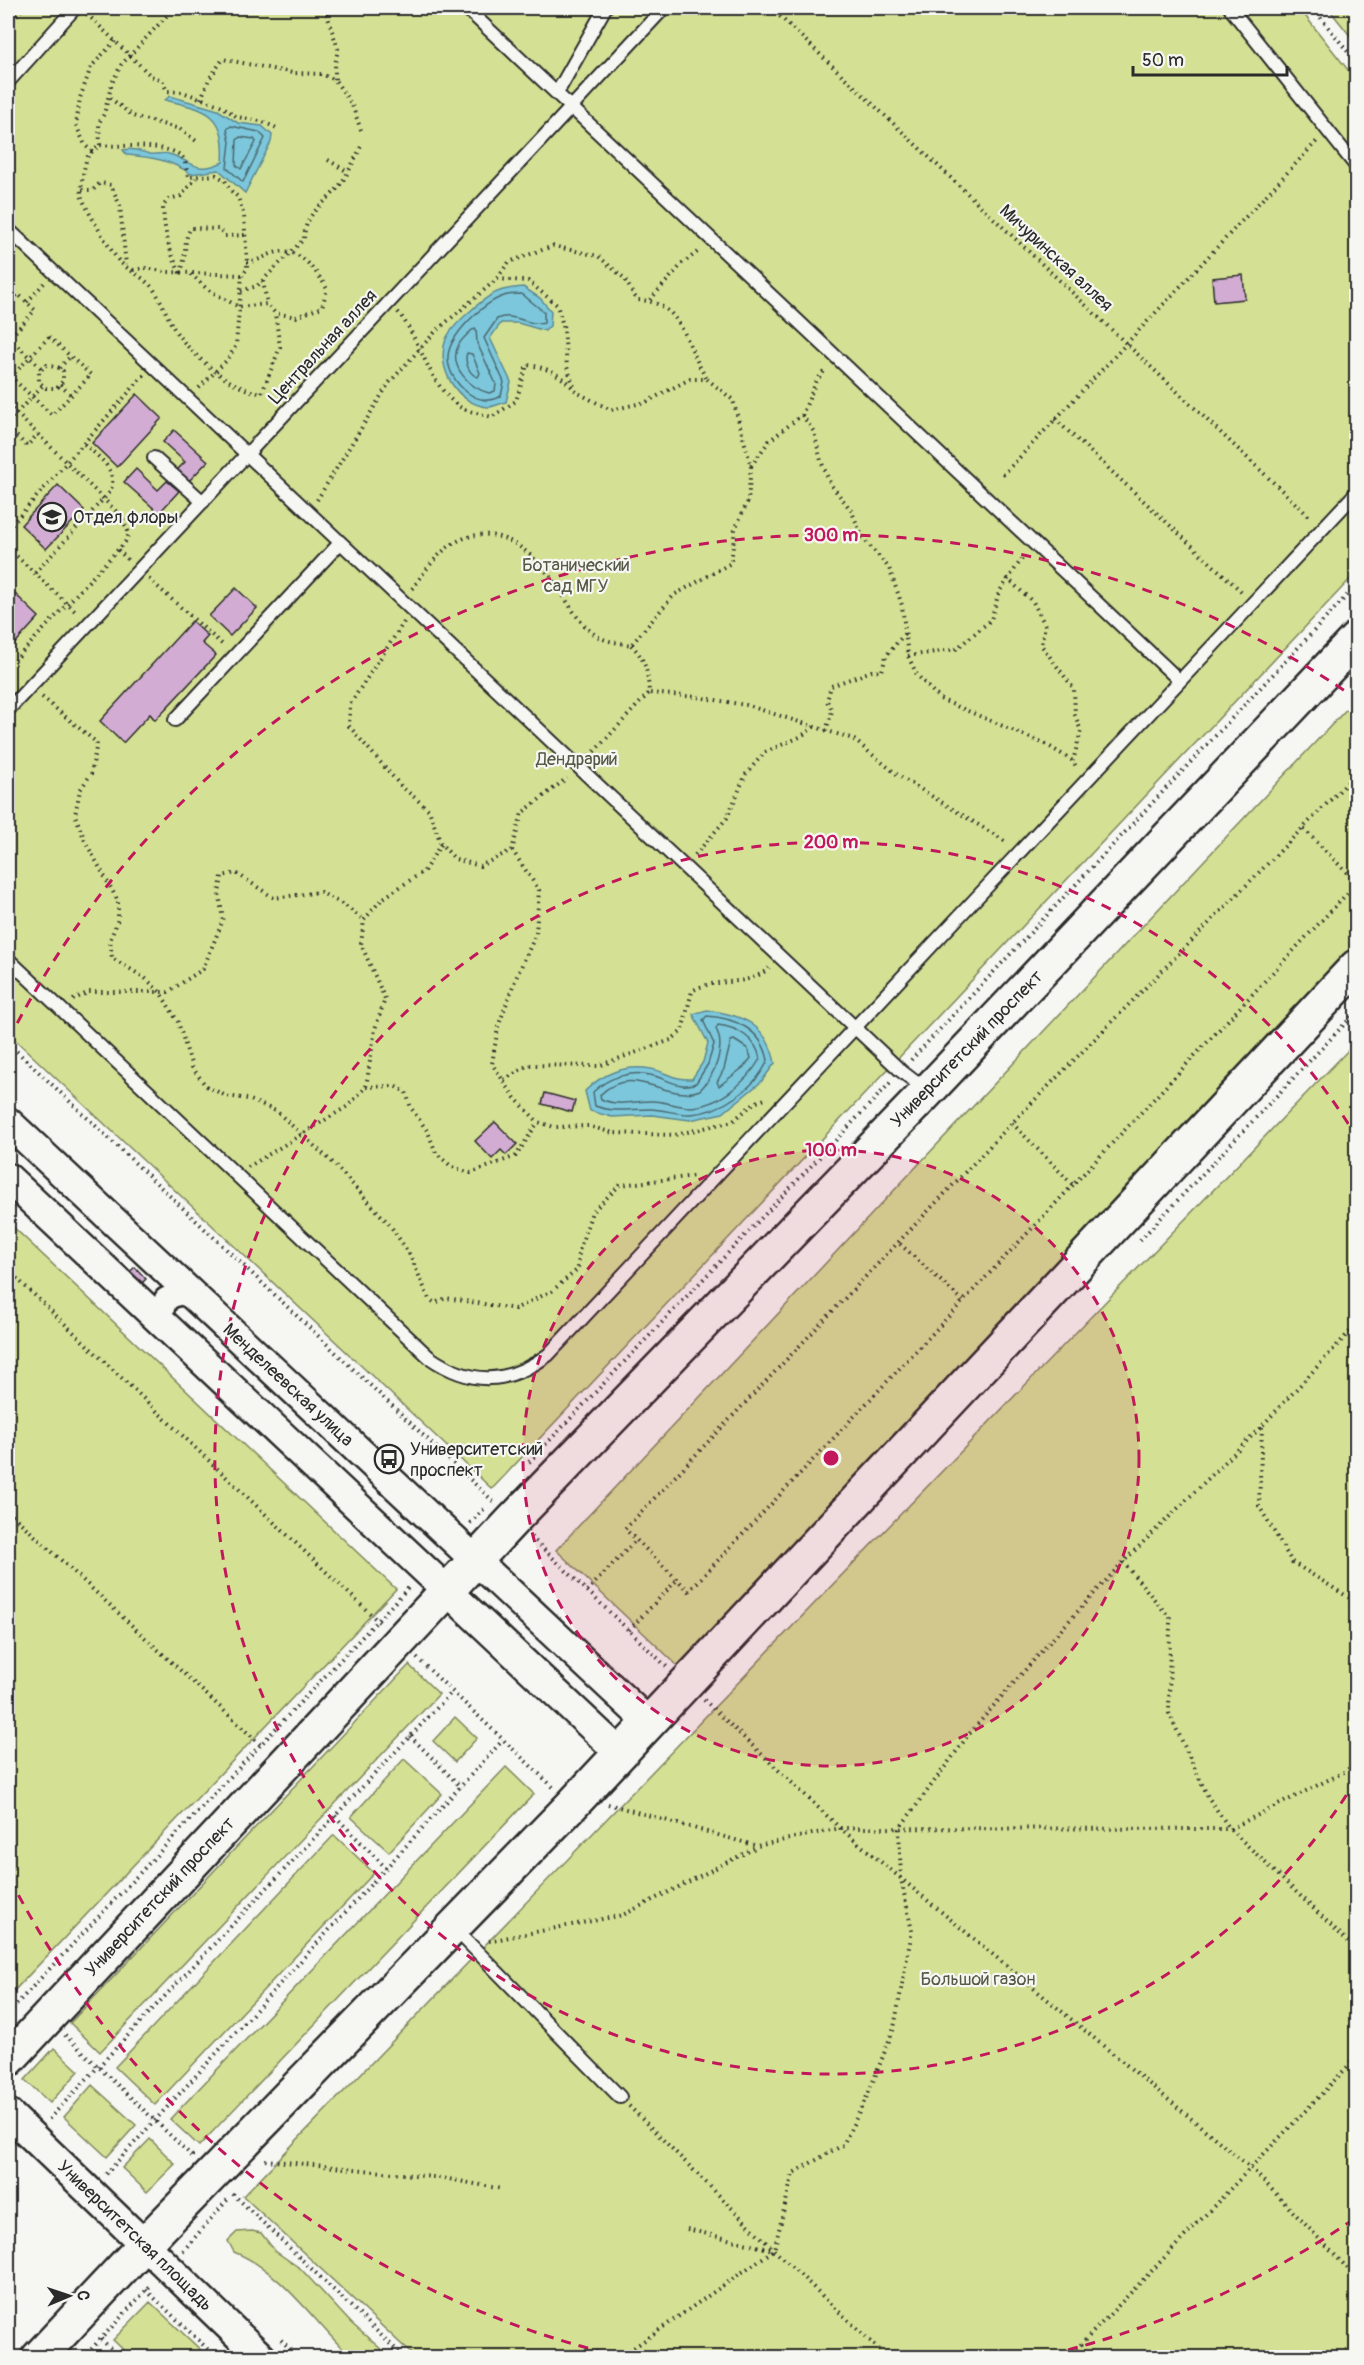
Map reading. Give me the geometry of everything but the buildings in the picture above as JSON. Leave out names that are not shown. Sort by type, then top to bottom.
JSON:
[{"type":"main road","name":"Университетский проспект","points":[[8,2060],[502,1504],[927,1092],[1356,639]]},
{"type":"main road","points":[[38,2358],[144,2245],[461,1936],[572,1805],[684,1683],[1356,967]]},
{"type":"street","name":"Менделеевская улица","points":[[8,1122],[648,1722]]},
{"type":"street","points":[[8,1178],[620,1753]]},
{"type":"street","points":[[167,1328],[161,1314],[166,1299],[180,1293],[195,1298]]},
{"type":"street","name":"Университетская площадь","points":[[8,2113],[262,2358]]},
{"type":"lane","points":[[8,82],[75,8]]},
{"type":"lane","points":[[465,8],[1180,681]]},
{"type":"lane","points":[[557,93],[605,8]]},
{"type":"lane","name":"Центральная аллея","points":[[10,702],[29,686],[89,624],[664,8]]},
{"type":"lane","points":[[1230,8],[1356,166]]},
{"type":"lane","points":[[8,230],[855,1028],[927,1092]]},
{"type":"lane","points":[[154,458],[203,502]]},
{"type":"lane","points":[[8,958],[429,1357],[450,1372],[481,1380],[512,1375],[532,1366],[548,1355],[1356,493]]},
{"type":"lane","points":[[175,720],[340,543]]},
{"type":"lane","points":[[461,1936],[620,2097]]},
{"type":"path","points":[[8,24],[22,8]]},
{"type":"path","points":[[80,8],[151,76],[162,80],[167,91],[183,92],[222,106],[237,117],[260,121],[277,128]]},
{"type":"path","points":[[100,145],[99,123],[110,98],[112,83],[129,55],[174,8]]},
{"type":"path","points":[[192,8],[208,13]]},
{"type":"path","points":[[325,8],[338,49],[334,65],[335,80],[352,105],[361,130]]},
{"type":"path","name":"Мичуринская аллея","points":[[771,8],[1323,528]]},
{"type":"path","points":[[1313,8],[1356,62]]},
{"type":"path","points":[[92,152],[85,145],[76,125],[80,98],[91,67],[115,41]]},
{"type":"path","points":[[201,99],[209,79],[223,59],[292,73],[322,74],[335,80]]},
{"type":"path","points":[[110,98],[133,116],[180,129],[199,142]]},
{"type":"path","points":[[1003,475],[1328,129]]},
{"type":"path","points":[[188,399],[215,370],[236,345],[242,275],[247,262],[246,235],[238,197],[229,189],[225,180],[216,175],[188,177],[182,158],[171,150],[148,149],[136,145],[123,147],[100,145],[87,157],[81,195],[100,232],[120,261],[154,290],[178,334],[215,370],[247,392],[262,393],[280,347],[275,313],[267,304],[262,281]]},
{"type":"path","points":[[241,291],[257,286],[304,239],[304,227],[319,204],[333,195],[361,147]]},
{"type":"path","points":[[328,160],[348,172]]},
{"type":"path","points":[[180,273],[171,254],[164,228],[163,206],[170,199],[181,196],[196,178]]},
{"type":"path","points":[[82,190],[93,190],[100,183],[111,184],[120,207],[126,266]]},
{"type":"path","points":[[180,273],[186,260],[186,235],[191,228],[219,229],[225,236],[246,235]]},
{"type":"path","points":[[650,300],[682,264],[712,240]]},
{"type":"path","points":[[308,512],[325,491],[389,383],[420,346],[497,279],[509,262],[553,246],[598,256],[624,278],[637,300],[650,300],[669,309],[684,332],[695,362],[707,379],[733,400],[751,466],[748,501],[735,529],[731,563],[674,595],[630,645]]},
{"type":"path","points":[[247,262],[279,251],[290,253],[317,270],[327,289],[322,308],[296,316],[275,313]]},
{"type":"path","points":[[133,270],[146,268],[180,273],[242,275]]},
{"type":"path","points":[[27,302],[54,273]]},
{"type":"path","points":[[190,273],[207,289],[239,307],[267,304]]},
{"type":"path","points":[[497,279],[528,281],[556,305],[564,329],[567,367],[576,392]]},
{"type":"path","points":[[8,304],[18,294],[35,310],[8,339],[41,368]]},
{"type":"path","points":[[390,302],[408,324],[441,389],[461,408],[492,417],[516,401],[527,365],[545,367],[561,376],[576,392],[611,410],[646,402],[690,379],[707,379]]},
{"type":"path","points":[[50,337],[70,357],[91,375],[52,416],[11,377],[50,337]]},
{"type":"path","points":[[59,368],[70,357]]},
{"type":"path","points":[[751,466],[770,441],[802,415],[817,380],[836,357]]},
{"type":"path","points":[[46,364],[59,368],[63,370],[60,385],[57,388],[46,388],[39,382],[41,368],[46,364]]},
{"type":"path","points":[[8,529],[152,366]]},
{"type":"path","points":[[8,422],[43,385]]},
{"type":"path","points":[[60,385],[71,395]]},
{"type":"path","points":[[8,405],[104,499],[127,524],[129,534],[118,550],[15,660]]},
{"type":"path","points":[[802,415],[814,432],[820,461],[831,485],[851,510],[863,538],[889,568],[902,605],[908,656],[916,675],[940,699],[1047,745],[1073,761],[1086,782]]},
{"type":"path","points":[[1055,419],[1254,603]]},
{"type":"path","points":[[8,428],[27,446],[38,434]]},
{"type":"path","points":[[35,573],[110,492],[113,476],[110,469],[83,443]]},
{"type":"path","points":[[402,601],[427,569],[452,544],[473,534],[506,538],[532,554],[578,619],[600,638],[630,645],[642,656],[649,693]]},
{"type":"path","points":[[908,656],[956,649],[991,620],[999,592],[1034,544]]},
{"type":"path","points":[[8,548],[89,624]]},
{"type":"path","points":[[118,550],[235,656]]},
{"type":"path","points":[[1007,578],[1033,602],[1045,625],[1041,645],[1074,688],[1075,716],[1081,731],[1073,761]]},
{"type":"path","points":[[525,1466],[901,1071],[1356,586]]},
{"type":"path","points":[[412,611],[350,704],[349,726],[400,785],[429,810],[441,844],[455,860],[480,866],[512,850],[522,813],[579,768],[649,693]]},
{"type":"path","points":[[826,731],[832,711],[826,701],[831,686],[872,671],[882,671],[886,656],[905,633]]},
{"type":"path","points":[[29,686],[97,743],[91,774],[80,790],[75,815],[85,841],[118,902],[118,919],[110,940],[112,958],[145,978],[160,992],[178,1022],[192,1067],[206,1086],[226,1096],[248,1099],[276,1111],[332,1162],[390,1225],[410,1255],[429,1299],[435,1303],[446,1298],[515,1309],[552,1291],[578,1269],[579,1251],[592,1212],[620,1185],[719,1172]]},
{"type":"path","points":[[649,693],[697,697],[746,705],[853,739],[900,776],[1021,852]]},
{"type":"path","points":[[685,867],[727,818],[746,774],[765,752],[800,737],[814,727]]},
{"type":"path","points":[[1304,830],[1356,883],[689,1591],[625,1529],[900,1244],[1012,1123],[1304,830],[1356,774]]},
{"type":"path","points":[[237,1175],[301,1133],[348,1106],[366,1087],[375,1029],[385,999],[361,944],[364,920],[382,899],[424,871],[441,844]]},
{"type":"path","points":[[512,850],[539,890],[536,934],[516,978],[497,1036],[492,1064],[515,1098],[538,1122],[554,1127],[589,1126],[613,1133],[675,1136],[732,1121],[754,1103],[772,1097],[789,1098]]},
{"type":"path","points":[[60,1008],[89,992],[168,992],[203,969],[223,920],[219,894],[222,876],[236,873],[274,898],[320,892],[344,905],[364,920]]},
{"type":"path","points":[[504,1080],[528,1065],[598,1066],[671,1040],[682,1031],[692,991],[706,983],[722,984],[758,977],[780,957]]},
{"type":"path","points":[[8,1043],[502,1504],[587,1591],[840,1828],[1251,2168],[1356,2277]]},
{"type":"path","points":[[366,1087],[394,1086],[406,1092],[411,1108],[428,1132],[436,1153],[452,1167],[471,1173],[516,1156],[538,1122]]},
{"type":"path","points":[[1012,1123],[1072,1185]]},
{"type":"path","points":[[900,1244],[963,1301]]},
{"type":"path","points":[[8,1270],[572,1805]]},
{"type":"path","points":[[619,2358],[774,2250],[793,2173],[843,2145],[869,2092],[894,2028],[912,1931],[901,1879],[898,1828],[970,1733],[1123,1562],[1262,1426],[1356,1325]]},
{"type":"path","points":[[1262,1426],[1259,1506],[1292,1562],[1356,1602]]},
{"type":"path","points":[[463,1550],[502,1504]]},
{"type":"path","points":[[8,1511],[261,1745]]},
{"type":"path","points":[[587,1591],[636,1540]]},
{"type":"path","points":[[1123,1562],[1170,1618],[1170,1713],[1208,1797],[1230,1829],[1356,1949]]},
{"type":"path","points":[[8,2013],[261,1745],[389,1631],[436,1580]]},
{"type":"path","points":[[628,1630],[677,1580]]},
{"type":"path","points":[[48,2120],[452,1692]]},
{"type":"path","points":[[410,1736],[461,1787]]},
{"type":"path","points":[[105,2174],[503,1740]]},
{"type":"path","points":[[461,1936],[623,1915],[758,1846],[840,1828],[1230,1829],[1346,1771],[1356,1762]]},
{"type":"path","points":[[605,1803],[758,1846]]},
{"type":"path","points":[[335,1816],[386,1869]]},
{"type":"path","points":[[62,2033],[192,2156]]},
{"type":"path","points":[[1068,2358],[1356,2058]]},
{"type":"path","points":[[620,2097],[774,2250],[888,2358]]},
{"type":"path","points":[[265,2160],[443,2178],[502,2189]]},
{"type":"path","points":[[83,2358],[233,2194],[405,2358]]},
{"type":"path","points":[[687,2229],[774,2250]]},
{"type":"path","points":[[146,2290],[217,2358]]},
{"type":"path","points":[[101,2339],[120,2358]]},
{"type":"green space","name":"Ботанический сад МГУ","points":[[8,8],[1299,8],[1356,80],[1356,573],[492,1489],[8,1033]]},
{"type":"green space","points":[[1328,8],[1356,8],[1356,43]]},
{"type":"green space","points":[[1356,699],[1356,942],[678,1666],[556,1550]]},
{"type":"green space","name":"Большой газон","points":[[1356,1042],[1356,2357],[415,2357],[243,2196]]},
{"type":"green space","points":[[8,1222],[396,1589],[8,1997]]},
{"type":"green space","points":[[409,1665],[439,1694],[100,2052],[70,2023]]},
{"type":"green space","points":[[455,1717],[477,1738],[455,1762],[433,1741]]},
{"type":"green space","points":[[404,1759],[442,1794],[389,1852],[351,1817]]},
{"type":"green space","points":[[506,1767],[534,1794],[199,2146],[170,2119]]},
{"type":"green space","points":[[334,1835],[374,1873],[155,2105],[115,2067]]},
{"type":"green space","points":[[54,2048],[79,2071],[50,2103],[25,2080]]},
{"type":"green space","points":[[92,2085],[136,2125],[107,2157],[64,2117]]},
{"type":"green space","points":[[150,2139],[175,2164],[147,2192],[122,2168]]},
{"type":"green space","points":[[237,2232],[261,2233],[275,2251],[301,2269],[351,2323],[390,2357],[351,2357],[283,2285],[251,2261],[234,2252],[228,2241]]},
{"type":"green space","points":[[150,2302],[208,2357],[131,2357],[113,2340]]},
{"type":"water","points":[[170,96],[218,110],[238,123],[262,126],[272,135],[271,142],[245,193],[219,170],[191,174],[168,162],[127,155],[123,150],[152,154],[167,153],[200,167],[214,166],[223,162],[221,133],[217,123],[203,111],[165,100]]},
{"type":"water","points":[[523,287],[540,298],[551,311],[550,326],[545,331],[518,323],[501,323],[490,338],[511,382],[506,402],[490,407],[477,405],[458,392],[451,383],[444,361],[443,350],[446,339],[449,333],[478,304],[503,290]]},
{"type":"water","points":[[707,1010],[742,1019],[759,1030],[766,1039],[775,1063],[761,1082],[723,1113],[690,1120],[652,1115],[612,1117],[590,1111],[585,1091],[606,1075],[623,1069],[657,1070],[680,1078],[692,1079],[703,1062],[708,1043],[693,1014]]},
{"type":"place","name":"Отдел флоры","points":[[52,517]]},
{"type":"place","name":"Университетский проспект","points":[[389,1459]]},
{"type":"park label","name":"Дендрарий","points":[[577,759]]}]
